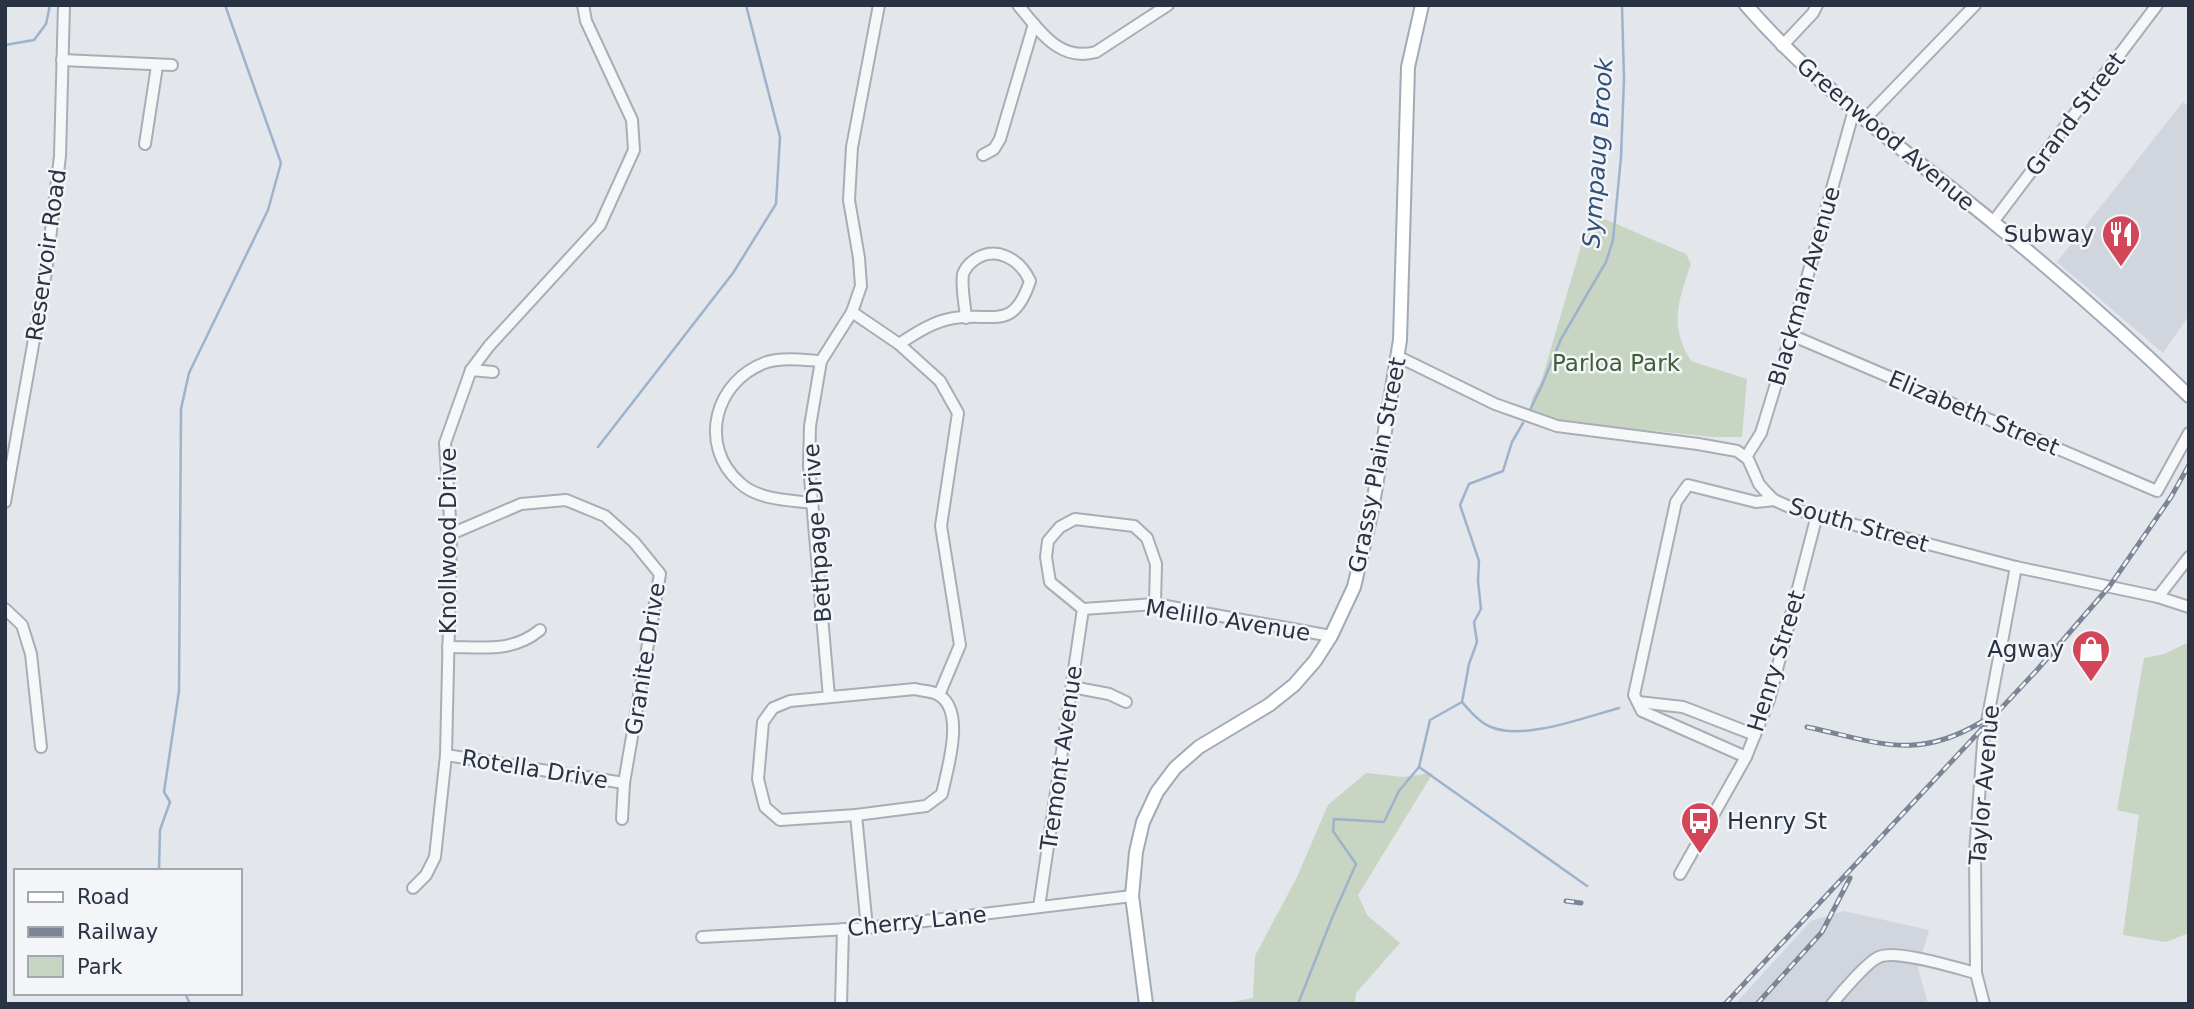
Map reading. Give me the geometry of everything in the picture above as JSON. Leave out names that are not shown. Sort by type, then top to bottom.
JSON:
[{"type":"main road","name":"Grassy Plain Street","points":[[1146,1004],[1132,896],[1136,852],[1143,822],[1157,792],[1175,768],[1199,747],[1269,705],[1294,685],[1315,662],[1331,636],[1354,587],[1363,551],[1400,340],[1408,67],[1422,5]]},
{"type":"main road","name":"Greenwood Avenue","points":[[1746,5],[1782,46],[1864,120],[1993,222],[2113,323],[2189,396]]},
{"type":"street","name":"Reservoir Road","points":[[5,502],[46,272],[60,156],[64,5]]},
{"type":"street","name":"Knollwood Drive","points":[[413,888],[426,875],[435,857],[446,755],[451,534],[444,443],[471,370],[489,346],[600,225],[634,150],[632,120],[586,21],[583,5]]},
{"type":"street","name":"Bethpage Drive","points":[[829,697],[809,466],[810,426],[821,361],[852,312],[861,286],[849,200],[852,147],[879,5]]},
{"type":"street","points":[[1018,5],[1060,49],[1072,55],[1096,52],[1168,5]]},
{"type":"street","points":[[1782,46],[1813,13],[1817,5]]},
{"type":"street","points":[[1864,120],[1975,5]]},
{"type":"street","points":[[2141,5],[2154,9]]},
{"type":"street","name":"Grand Street","points":[[1993,222],[2154,9]]},
{"type":"street","points":[[984,155],[994,149],[1000,139],[1034,24]]},
{"type":"street","points":[[62,60],[172,65]]},
{"type":"street","points":[[145,144],[157,66]]},
{"type":"street","name":"Blackman Avenue","points":[[1746,457],[1761,433],[1854,110]]},
{"type":"street","points":[[899,344],[921,329],[954,318],[966,318],[1003,318],[1025,297],[1030,282],[1024,269],[1012,258],[990,254],[969,264],[963,273],[966,318]]},
{"type":"street","points":[[852,312],[899,344],[940,381],[958,413],[941,526],[960,645],[939,695]]},
{"type":"street","name":"Elizabeth Street","points":[[1791,335],[2157,491],[2189,433]]},
{"type":"street","points":[[1397,356],[1495,404],[1557,426],[1698,443],[1737,451],[1746,457]]},
{"type":"street","points":[[812,503],[763,496],[741,485],[721,457],[716,421],[723,397],[738,378],[768,362],[821,361]]},
{"type":"street","points":[[471,370],[494,372]]},
{"type":"street","name":"South Street","points":[[1746,457],[1759,484],[1774,500],[1794,509],[2015,567],[2158,597],[2189,607]]},
{"type":"street","points":[[1746,757],[1642,711],[1634,694],[1676,502],[1688,485],[1756,502],[1774,500]]},
{"type":"street","name":"Granite Drive","points":[[451,534],[521,504],[566,500],[605,516],[634,542],[660,574],[624,783],[622,819]]},
{"type":"street","name":"Henry Street","points":[[1680,874],[1746,757],[1769,700],[1817,515]]},
{"type":"street","points":[[1083,609],[1050,582],[1046,557],[1048,541],[1060,527],[1075,519],[1134,526],[1147,538],[1156,564],[1155,604]]},
{"type":"street","points":[[2158,597],[2189,556]]},
{"type":"street","name":"Taylor Avenue","points":[[1984,1004],[1976,973],[1976,853],[1983,743],[2015,567]]},
{"type":"street","name":"Melillo Avenue","points":[[1083,609],[1155,604],[1331,636]]},
{"type":"street","points":[[5,609],[22,625],[31,654],[41,747]]},
{"type":"street","name":"Tremont Avenue","points":[[1039,907],[1083,609]]},
{"type":"street","points":[[448,647],[506,647],[528,640],[540,630]]},
{"type":"street","points":[[1072,687],[1109,694],[1126,702]]},
{"type":"street","points":[[915,689],[939,695],[952,712],[954,732],[942,794],[926,806],[856,815],[780,820],[765,807],[758,779],[763,722],[773,708],[790,701],[915,689]]},
{"type":"street","points":[[1638,702],[1683,707],[1755,735]]},
{"type":"street","name":"Rotella Drive","points":[[446,755],[624,783]]},
{"type":"street","points":[[856,815],[866,928]]},
{"type":"street","name":"Cherry Lane","points":[[702,937],[866,928],[1132,896]]},
{"type":"street","points":[[841,1004],[843,929]]},
{"type":"street","points":[[1832,1004],[1878,957],[1894,955],[1976,973]]},
{"type":"shaded area","points":[[2183,102],[2189,106],[2189,315],[2163,353],[2057,262]]},
{"type":"shaded area","points":[[1844,911],[1929,930],[1918,968],[1928,1004],[1735,1004],[1811,921]]},
{"type":"green space","name":"Parloa Park","points":[[1600,217],[1686,254],[1691,264],[1679,302],[1680,336],[1691,361],[1747,379],[1742,437],[1631,432],[1554,421],[1532,415],[1532,401],[1542,379],[1584,236],[1593,221]]},
{"type":"green space","points":[[2189,642],[2189,933],[2166,942],[2123,935],[2139,815],[2117,810],[2144,658],[2164,654]]},
{"type":"green space","points":[[1366,773],[1403,777],[1433,773],[1358,895],[1367,915],[1400,943],[1356,993],[1355,1004],[1221,1004],[1253,998],[1255,956],[1297,877],[1328,805]]},
{"type":"waterway","points":[[5,45],[34,40],[46,24],[50,5]]},
{"type":"waterway","points":[[159,869],[160,830],[170,802],[164,792],[179,691],[181,409],[189,373],[268,210],[281,163],[225,5]]},
{"type":"waterway","points":[[598,447],[733,273],[776,204],[780,137],[746,5]]},
{"type":"waterway","name":"Sympaug Brook","points":[[1530,410],[1561,339],[1606,262],[1613,240],[1621,157],[1624,79],[1622,5]]},
{"type":"waterway","name":"Sympaug Brook","points":[[1298,1004],[1356,864],[1333,831],[1334,819],[1384,822],[1399,791],[1419,767],[1430,720],[1462,702],[1469,664],[1477,642],[1474,622],[1481,609],[1479,561],[1460,505],[1469,484],[1503,471],[1512,442],[1523,423]]},
{"type":"waterway","points":[[1462,702],[1487,725],[1504,731],[1537,730],[1619,708]]},
{"type":"waterway","points":[[1419,767],[1587,886]]},
{"type":"waterway","points":[[186,995],[190,1004]]},
{"type":"railway","points":[[1725,1004],[2037,670],[2109,587],[2171,497],[2189,465]]},
{"type":"railway","points":[[1807,727],[1876,743],[1917,745],[1959,734],[1983,721]]},
{"type":"railway","points":[[1757,1004],[1822,932],[1850,878]]},
{"type":"railway","points":[[1566,901],[1581,903]]},
{"type":"place","name":"Subway","points":[[2121,268]]},
{"type":"place","name":"Agway","points":[[2091,683]]},
{"type":"place","name":"Henry St","points":[[1700,855]]}]
